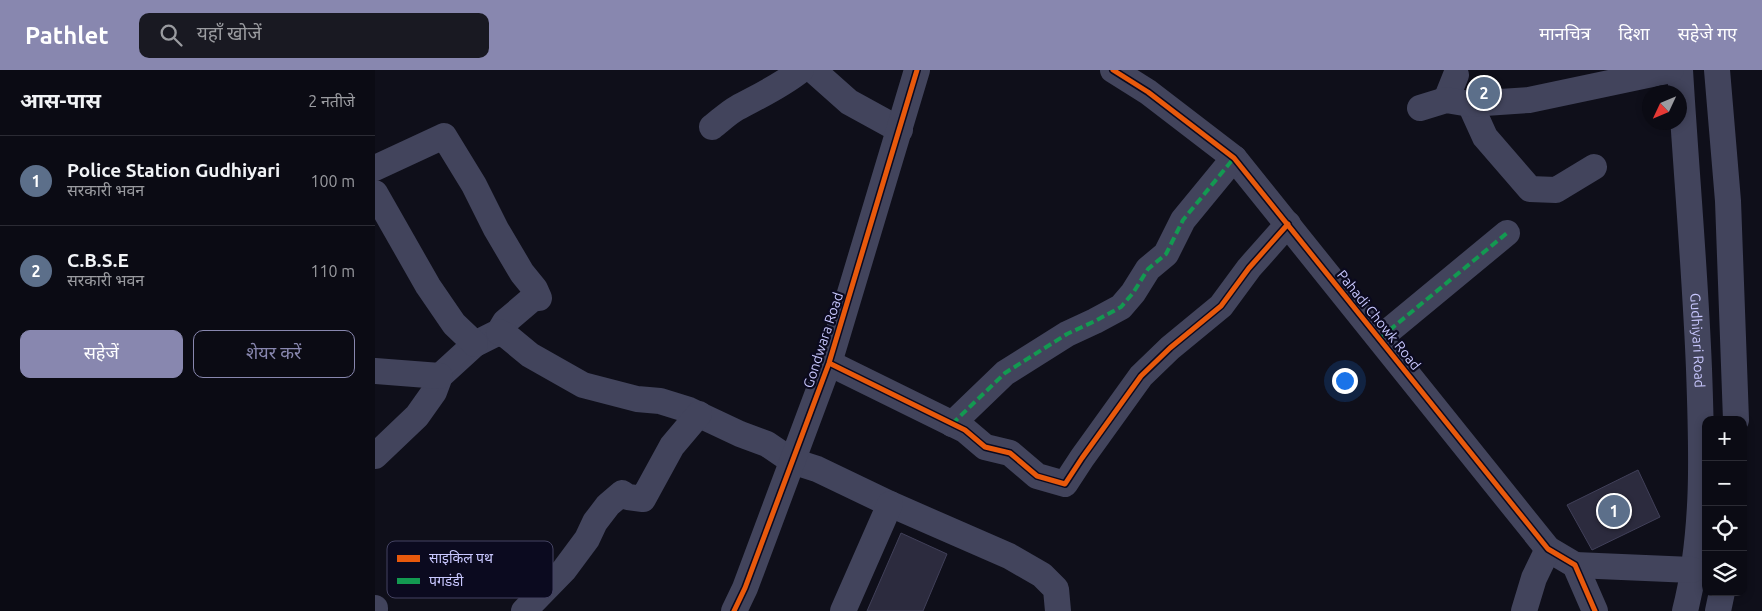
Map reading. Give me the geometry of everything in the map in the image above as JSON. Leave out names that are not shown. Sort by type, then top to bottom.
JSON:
[{"type":"street","points":[[712,127],[735,109],[759,98],[801,70]]},
{"type":"street","points":[[813,70],[849,102],[900,130]]},
{"type":"street","name":"Pahadi Chowk Road","points":[[1113,70],[1148,92],[1234,158],[1548,549],[1575,565]]},
{"type":"street","points":[[1419,108],[1458,102],[1529,100],[1671,70]]},
{"type":"street","name":"Gudhiyari Road","points":[[1680,70],[1701,403],[1701,505],[1690,591],[1685,611]]},
{"type":"street","points":[[1717,70],[1728,201],[1736,416]]},
{"type":"street","name":"Gondwara Road","points":[[734,611],[829,363],[900,130],[911,73]]},
{"type":"street","points":[[1456,75],[1458,102],[1485,137],[1530,188],[1556,190],[1593,167]]},
{"type":"street","points":[[375,168],[444,136],[474,185],[496,229],[539,298],[532,299],[505,322],[499,332],[475,344],[440,376],[434,392],[417,416],[375,456]]},
{"type":"street","points":[[952,424],[1005,374],[1067,334],[1121,307],[1133,293],[1147,269],[1166,254],[1183,220],[1234,158]]},
{"type":"street","points":[[375,193],[428,286],[454,324],[475,344]]},
{"type":"street","points":[[829,363],[965,430],[985,447],[1010,453],[1037,476],[1065,484],[1141,376],[1170,348],[1221,306],[1249,268],[1287,224]]},
{"type":"street","points":[[1379,338],[1507,233]]},
{"type":"street","points":[[499,332],[530,354],[583,385],[637,399],[661,401],[699,414],[740,434],[767,444],[793,461],[1009,556],[1042,575],[1056,589],[1058,611]]},
{"type":"street","points":[[375,371],[440,376]]},
{"type":"street","points":[[553,581],[564,570],[608,505],[622,493],[629,497],[643,499],[672,446],[699,414]]},
{"type":"street","points":[[843,611],[890,504]]},
{"type":"street","points":[[1524,611],[1534,578],[1548,549]]},
{"type":"street","points":[[1595,611],[1575,565],[1692,570]]},
{"type":"street","points":[[1718,611],[1721,596]]},
{"type":"street","points":[[524,611],[537,598]]},
{"type":"building","points":[[1638,470],[1660,517],[1592,550],[1567,505]]},
{"type":"building","points":[[901,533],[947,554],[923,611],[867,611]]},
{"type":"marked path","points":[[952,424],[1005,373],[1067,334],[1121,307],[1133,293],[1148,269],[1166,254],[1183,220],[1234,158]]},
{"type":"marked path","points":[[1380,338],[1507,233]]},
{"type":"cycle path","points":[[734,611],[745,588],[829,363],[917,70]]},
{"type":"cycle path","points":[[1113,70],[1148,92],[1234,158],[1548,549],[1575,565],[1595,611]]},
{"type":"cycle path","points":[[829,363],[965,430],[985,447],[1010,453],[1037,476],[1065,484],[1141,376],[1170,348],[1221,306],[1249,268],[1288,224]]},
{"type":"place","name":"C.B.S.E","points":[[1484,93]]},
{"type":"place","name":"Police Station Gudhiyari","points":[[1614,511]]}]
